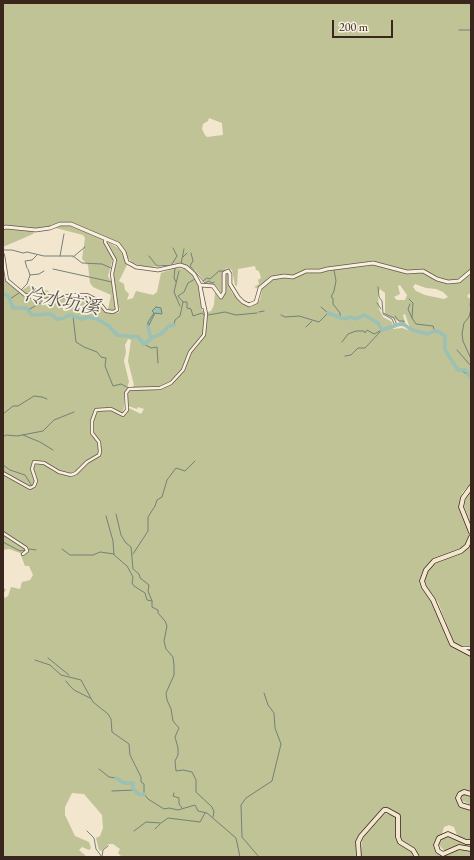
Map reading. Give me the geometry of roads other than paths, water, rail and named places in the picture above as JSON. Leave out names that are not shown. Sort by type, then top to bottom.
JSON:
[{"type":"main road","points":[[471,487],[466,492],[462,504],[462,513],[471,532]]},
{"type":"main road","points":[[471,537],[467,546],[461,551],[434,561],[426,570],[422,581],[424,587],[434,600],[450,640],[455,647],[471,654]]},
{"type":"main road","points":[[471,794],[462,792],[458,798],[462,805],[471,808]]},
{"type":"main road","points":[[358,857],[358,842],[361,836],[384,810],[387,810],[398,816],[398,837],[400,842],[413,850],[417,857]]},
{"type":"main road","points":[[471,842],[466,842],[448,834],[439,838],[436,845],[438,851],[443,854],[459,847],[471,849]]},
{"type":"street","points":[[3,228],[6,226],[36,230],[50,228],[65,223],[118,244],[124,252],[127,262],[136,267],[158,270],[180,265],[186,267],[194,274],[200,285],[206,322],[204,335],[190,352],[183,370],[171,383],[160,388],[129,389],[126,393],[127,410],[123,415],[110,409],[96,410],[92,420],[92,432],[98,440],[100,448],[98,456],[85,463],[76,473],[71,475],[59,472],[46,464],[34,462],[32,469],[36,481],[34,486],[30,488],[3,473]]},
{"type":"street","points":[[3,255],[7,280],[25,295],[45,300],[73,294],[87,295],[97,300],[106,311],[113,312],[117,310],[112,274],[115,260],[105,242],[106,239]]},
{"type":"street","points":[[200,285],[213,286],[218,290],[219,296],[222,296],[224,290],[224,273],[228,271],[230,274],[230,284],[240,301],[252,305],[258,298],[260,288],[272,278],[284,276],[293,277],[306,271],[320,271],[373,263],[407,272],[423,271],[437,279],[448,282],[460,281],[471,271]]},
{"type":"street","points":[[200,285],[203,309],[204,308]]},
{"type":"street","points":[[3,533],[26,548],[28,551],[23,554]]},
{"type":"street","points":[[460,649],[471,648]]},
{"type":"water","points":[[156,307],[161,308],[162,314],[155,313],[148,327],[148,322],[154,313],[152,311]]},
{"type":"waterway","points":[[459,30],[471,30]]},
{"type":"waterway","points":[[60,256],[64,234]]},
{"type":"waterway","points":[[73,257],[85,247]]},
{"type":"waterway","points":[[172,264],[177,256],[173,248]]},
{"type":"waterway","points":[[181,264],[184,249]]},
{"type":"waterway","points":[[3,250],[12,250],[23,253],[27,252],[44,256],[73,256],[82,263],[102,264],[111,268]]},
{"type":"waterway","points":[[183,257],[187,253]]},
{"type":"waterway","points":[[191,253],[193,261],[190,266],[205,283],[209,281],[212,283],[214,282]]},
{"type":"waterway","points":[[27,268],[25,261],[32,260],[37,255]]},
{"type":"waterway","points":[[149,256],[157,266],[172,265]]},
{"type":"waterway","points":[[175,268],[174,278],[176,282]]},
{"type":"waterway","points":[[21,290],[27,284],[30,275],[28,269]]},
{"type":"waterway","points":[[53,269],[112,282]]},
{"type":"waterway","points":[[334,270],[336,281],[331,297],[333,298],[333,304],[340,313],[340,317]]},
{"type":"waterway","points":[[30,275],[39,274],[44,271]]},
{"type":"waterway","points":[[179,271],[174,292],[180,306]]},
{"type":"waterway","points":[[203,281],[207,278],[210,279],[219,271],[223,271]]},
{"type":"waterway","points":[[183,302],[178,296],[184,292],[188,283],[195,279]]},
{"type":"waterway","points":[[378,287],[379,297],[382,301],[383,313],[394,318],[397,325]]},
{"type":"waterway","name":"冷水坑溪","points":[[3,293],[8,296],[13,308],[26,308],[32,315],[49,314],[53,315],[56,319],[61,319],[70,315],[81,319],[88,317],[97,319],[109,326],[117,335],[138,337],[144,344],[151,339],[148,327]]},
{"type":"waterway","points":[[10,299],[19,293]]},
{"type":"waterway","points":[[409,299],[413,303],[412,318],[416,324],[433,326],[435,332]]},
{"type":"waterway","points":[[28,310],[44,301]]},
{"type":"waterway","points":[[174,325],[175,320],[180,316],[183,302],[187,302],[187,308],[191,309],[193,316],[202,313],[204,315]]},
{"type":"waterway","points":[[377,303],[381,309]]},
{"type":"waterway","points":[[410,304],[408,309],[412,318]]},
{"type":"waterway","points":[[470,304],[471,308]]},
{"type":"waterway","points":[[281,315],[285,317],[299,316],[319,322],[328,313],[321,307]]},
{"type":"waterway","points":[[471,309],[469,317],[464,323],[462,334],[463,341],[471,359]]},
{"type":"waterway","points":[[259,312],[264,311]]},
{"type":"waterway","points":[[208,315],[225,312],[236,315],[257,313]]},
{"type":"waterway","points":[[328,313],[344,319],[351,317],[356,319],[364,315],[378,323],[382,330],[400,324],[405,325],[410,329],[427,334],[434,331],[439,332],[445,336],[445,350],[458,370],[465,370],[471,377]]},
{"type":"waterway","points":[[383,314],[392,319],[395,326]]},
{"type":"waterway","points":[[73,316],[76,342],[97,352],[101,357],[106,358],[105,366],[113,386],[121,384],[129,388]]},
{"type":"waterway","points":[[395,316],[399,321],[404,321],[404,325]]},
{"type":"waterway","points":[[306,327],[312,321]]},
{"type":"waterway","points":[[151,338],[161,334],[169,326],[174,325]]},
{"type":"waterway","points":[[342,342],[348,334],[356,331],[364,331],[365,333],[367,330],[374,334],[382,330]]},
{"type":"waterway","points":[[345,356],[351,355],[358,348],[365,348],[380,332]]},
{"type":"waterway","points":[[144,344],[151,348],[157,347],[158,363]]},
{"type":"waterway","points":[[457,350],[471,366]]},
{"type":"waterway","points":[[462,371],[471,377]]},
{"type":"waterway","points":[[3,414],[13,406],[18,406],[34,396],[42,397]]},
{"type":"waterway","points":[[42,397],[47,399]]},
{"type":"waterway","points":[[3,437],[6,435],[17,436],[43,431],[54,420],[74,412]]},
{"type":"waterway","points":[[23,435],[40,442],[53,450]]},
{"type":"waterway","points":[[133,554],[148,531],[148,517],[157,500],[162,497],[167,480],[176,468],[185,471],[195,461]]},
{"type":"waterway","points":[[3,465],[10,470],[25,475],[32,486]]},
{"type":"waterway","points":[[116,514],[121,535],[126,543],[131,547],[133,569],[139,574],[140,578],[149,585],[148,591],[152,601],[152,607],[158,610],[158,613],[165,621],[167,626],[164,641],[166,649],[173,657],[174,675],[166,693],[173,721],[179,728],[175,737],[178,748],[178,755],[175,761],[176,771],[183,770],[192,772],[196,780],[196,792],[212,807],[214,812],[213,817]]},
{"type":"waterway","points":[[106,516],[113,541],[114,555],[127,566],[133,577],[132,583],[134,586],[145,593],[147,600],[152,601]]},
{"type":"waterway","points":[[3,542],[20,551],[25,550]]},
{"type":"waterway","points":[[29,549],[36,550]]},
{"type":"waterway","points":[[62,549],[70,555],[93,555],[100,552],[114,554]]},
{"type":"waterway","points":[[48,658],[69,675]]},
{"type":"waterway","points":[[35,660],[50,665],[61,675],[81,680],[93,702],[108,714],[111,719],[112,732],[129,744],[130,755],[141,777],[141,782],[144,784],[144,794],[148,799],[164,809],[169,808],[178,810],[195,805],[198,811],[207,813],[236,838],[240,857]]},
{"type":"waterway","points":[[66,681],[74,690],[90,698]]},
{"type":"waterway","points":[[259,857],[242,837],[241,805],[246,798],[272,781],[281,744],[275,728],[274,713],[268,705],[264,693]]},
{"type":"waterway","points":[[99,769],[109,777],[116,778]]},
{"type":"waterway","points":[[116,778],[124,783],[133,783],[133,789],[140,795],[144,794]]},
{"type":"waterway","points":[[112,791],[134,790]]},
{"type":"waterway","points":[[174,793],[173,796],[179,798],[179,804],[182,808]]},
{"type":"waterway","points":[[134,831],[146,822],[161,823],[168,818],[200,822],[205,813]]},
{"type":"waterway","points":[[155,829],[160,824]]},
{"type":"waterway","points":[[87,831],[94,838],[96,849],[102,857]]},
{"type":"waterway","points":[[102,857],[103,850],[108,846]]}]
